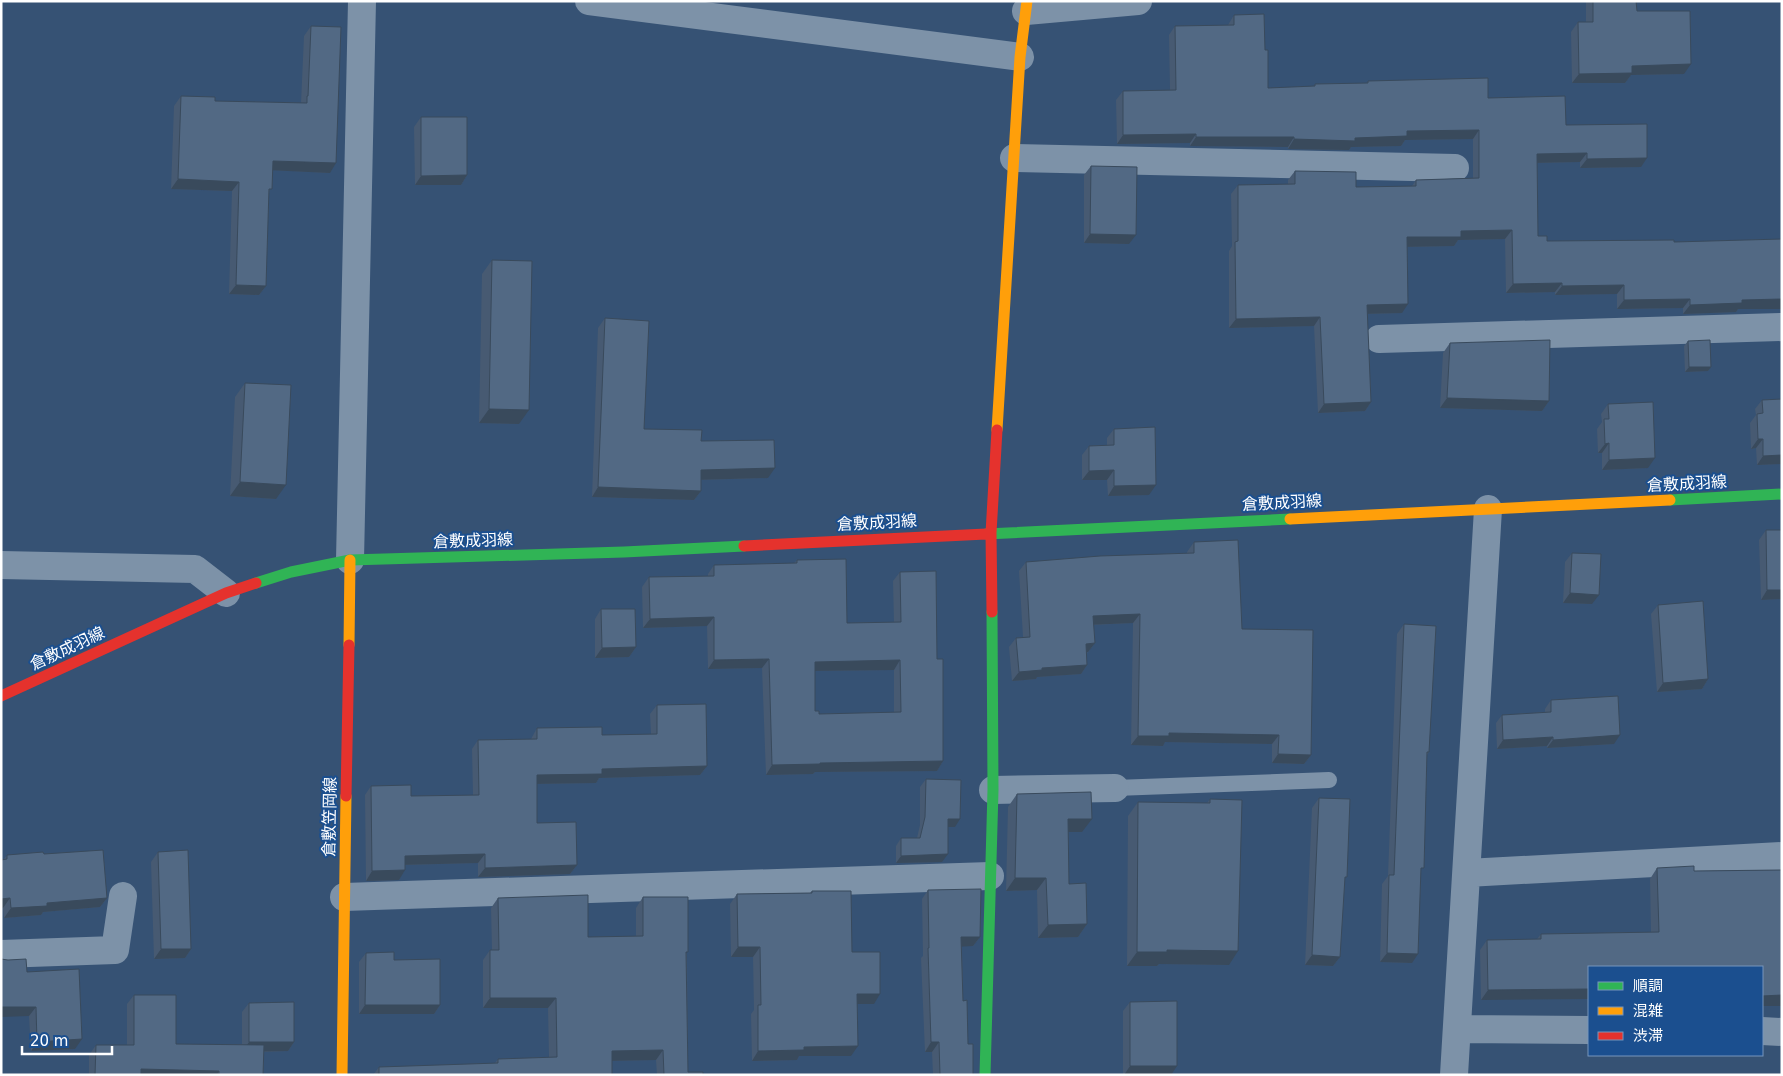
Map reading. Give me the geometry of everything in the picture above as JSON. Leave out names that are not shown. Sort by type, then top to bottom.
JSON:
[{"type":"main road","points":[[985,1075],[993,790],[991,533],[1020,57],[1026,6]]},
{"type":"main road","name":"倉敷成羽線","points":[[1,696],[226,593],[291,572],[350,560],[624,552],[1782,494]]},
{"type":"main road","name":"倉敷笠岡線","points":[[342,1075],[350,560]]},
{"type":"street","points":[[350,560],[362,1]]},
{"type":"street","points":[[590,1],[1020,57]]},
{"type":"street","points":[[1026,6],[1138,1]]},
{"type":"street","points":[[1014,158],[1455,168]]},
{"type":"street","points":[[1379,338],[1782,327]]},
{"type":"street","points":[[1454,1075],[1488,509]]},
{"type":"street","points":[[1,565],[195,569],[226,593]]},
{"type":"street","points":[[993,790],[1115,788]]},
{"type":"street","points":[[1467,873],[1782,856]]},
{"type":"street","points":[[344,897],[990,876]]},
{"type":"street","points":[[1,954],[115,950],[123,896]]},
{"type":"street","points":[[1457,1029],[1588,1030]]},
{"type":"street","points":[[1763,1032],[1782,1032]]},
{"type":"lane","points":[[1115,788],[1329,780]]},
{"type":"building","points":[[1593,1],[1636,1],[1637,11],[1690,11],[1691,64],[1632,66],[1632,73],[1579,74],[1578,22],[1593,22]]},
{"type":"building","points":[[1264,14],[1265,50],[1268,50],[1268,88],[1315,86],[1315,84],[1368,83],[1368,81],[1488,78],[1488,98],[1565,96],[1566,125],[1647,124],[1647,158],[1587,159],[1587,153],[1537,154],[1538,236],[1547,236],[1547,241],[1674,240],[1674,242],[1782,239],[1782,299],[1742,300],[1742,303],[1690,305],[1690,299],[1624,300],[1624,285],[1562,286],[1562,283],[1513,284],[1512,230],[1461,231],[1461,237],[1407,237],[1408,304],[1367,305],[1371,402],[1324,404],[1320,317],[1236,319],[1235,242],[1238,241],[1238,185],[1295,184],[1295,171],[1356,172],[1356,187],[1416,186],[1416,180],[1479,178],[1479,130],[1407,131],[1407,136],[1355,138],[1355,141],[1294,139],[1294,137],[1196,137],[1196,134],[1123,135],[1123,91],[1176,90],[1175,26],[1234,25],[1234,15]]},
{"type":"building","points":[[311,26],[341,27],[336,163],[273,161],[272,189],[269,189],[266,286],[236,285],[239,182],[178,179],[181,96],[215,97],[215,101],[307,103]]},
{"type":"building","points":[[421,117],[467,117],[467,175],[421,176]]},
{"type":"building","points":[[1091,166],[1137,167],[1136,235],[1090,234]]},
{"type":"building","points":[[492,260],[532,261],[529,410],[489,409]]},
{"type":"building","points":[[605,318],[649,321],[644,429],[702,430],[701,441],[774,440],[775,468],[701,470],[701,491],[598,487]]},
{"type":"building","points":[[1550,340],[1549,401],[1447,398],[1450,343]]},
{"type":"building","points":[[1710,340],[1711,367],[1689,367],[1688,341]]},
{"type":"building","points":[[245,383],[291,385],[286,485],[240,482]]},
{"type":"building","points":[[1782,399],[1782,455],[1763,456],[1763,439],[1758,439],[1757,414],[1763,413],[1762,400]]},
{"type":"building","points":[[1653,402],[1655,458],[1609,460],[1609,443],[1605,444],[1604,419],[1609,419],[1608,404]]},
{"type":"building","points":[[1155,427],[1156,485],[1114,486],[1114,470],[1089,471],[1089,446],[1114,445],[1114,429]]},
{"type":"building","points":[[1766,530],[1782,530],[1782,590],[1767,590]]},
{"type":"building","points":[[1238,540],[1242,629],[1313,630],[1311,755],[1278,754],[1279,735],[1169,733],[1169,736],[1138,736],[1140,614],[1093,616],[1095,643],[1086,644],[1087,665],[1042,668],[1042,670],[1019,672],[1016,638],[1030,637],[1026,562],[1100,556],[1194,553],[1194,542]]},
{"type":"building","points":[[1572,553],[1601,554],[1599,595],[1570,593]]},
{"type":"building","points":[[846,559],[847,623],[901,622],[900,572],[936,571],[937,659],[943,659],[943,761],[772,765],[769,659],[714,660],[714,617],[650,619],[649,577],[714,576],[714,565],[797,563],[797,560]],"holes":[[[900,660],[901,712],[819,714],[819,711],[815,711],[815,662]]]},
{"type":"building","points":[[1703,601],[1708,679],[1663,683],[1658,605]]},
{"type":"building","points":[[601,609],[635,609],[636,647],[602,648]]},
{"type":"building","points":[[1404,624],[1436,626],[1429,752],[1427,752],[1424,868],[1421,868],[1418,954],[1387,953],[1389,875],[1394,875]]},
{"type":"building","points":[[1618,696],[1620,735],[1553,740],[1553,737],[1503,740],[1502,715],[1551,712],[1551,700]]},
{"type":"building","points":[[706,704],[707,766],[602,769],[602,774],[537,775],[537,823],[576,822],[577,865],[485,868],[485,854],[405,856],[405,870],[372,871],[371,786],[411,785],[411,796],[479,795],[478,740],[537,739],[537,728],[602,727],[602,735],[657,734],[657,705]]},
{"type":"building","points":[[926,779],[961,780],[960,819],[948,819],[948,854],[901,856],[901,838],[920,838],[925,817]]},
{"type":"building","points":[[1091,792],[1092,819],[1068,819],[1069,884],[1086,883],[1087,924],[1048,925],[1046,878],[1015,878],[1017,794]]},
{"type":"building","points":[[1319,798],[1350,799],[1347,877],[1345,877],[1340,957],[1312,955]]},
{"type":"building","points":[[1210,799],[1242,800],[1238,951],[1167,950],[1167,952],[1137,952],[1138,802],[1210,803]]},
{"type":"building","points":[[103,850],[107,898],[47,903],[47,906],[11,908],[10,898],[1,899],[1,860],[7,859],[7,855]]},
{"type":"building","points":[[188,850],[191,949],[161,949],[158,852]]},
{"type":"building","points":[[1694,866],[1694,871],[1782,870],[1782,995],[1763,996],[1763,966],[1588,966],[1588,989],[1488,990],[1487,940],[1541,939],[1541,934],[1659,932],[1657,868]]},
{"type":"building","points":[[981,889],[980,937],[961,937],[963,1001],[967,1000],[968,1044],[973,1044],[973,1075],[940,1075],[939,1042],[931,1042],[928,890]]},
{"type":"building","points":[[812,891],[851,891],[852,952],[880,952],[880,994],[857,994],[858,1046],[804,1047],[804,1050],[758,1051],[758,1005],[761,1005],[760,947],[738,947],[737,894],[812,893]]},
{"type":"building","points":[[588,895],[588,937],[643,936],[643,897],[688,897],[688,952],[686,952],[688,1072],[703,1072],[703,1075],[664,1075],[663,1050],[612,1051],[612,1075],[379,1075],[379,1067],[498,1063],[498,1059],[557,1057],[556,998],[490,998],[490,950],[499,950],[498,898]]},
{"type":"building","points":[[394,952],[394,960],[440,959],[440,1005],[365,1005],[366,953]]},
{"type":"building","points":[[1,959],[26,959],[27,972],[79,969],[82,1039],[37,1042],[36,1007],[1,1007]]},
{"type":"building","points":[[134,995],[176,995],[176,1044],[264,1045],[263,1075],[219,1075],[219,1071],[141,1069],[141,1075],[95,1075],[96,1045],[134,1045]]},
{"type":"building","points":[[1177,1001],[1177,1066],[1130,1066],[1130,1002]]},
{"type":"building","points":[[294,1002],[294,1042],[249,1042],[249,1003]]},
{"type":"traffic: fast","points":[[1670,500],[1782,494]]},
{"type":"traffic: fast","points":[[986,534],[1290,519]]},
{"type":"traffic: fast","points":[[256,583],[291,572],[350,560],[624,552],[744,546]]},
{"type":"traffic: fast","points":[[985,1075],[993,790],[992,612]]},
{"type":"traffic: slow","points":[[997,430],[1020,57],[1027,1]]},
{"type":"traffic: slow","points":[[1290,519],[1670,500]]},
{"type":"traffic: slow","points":[[349,645],[350,560]]},
{"type":"traffic: slow","points":[[342,1075],[346,796]]},
{"type":"traffic: jam","points":[[992,612],[991,533],[997,430]]},
{"type":"traffic: jam","points":[[744,546],[986,534]]},
{"type":"traffic: jam","points":[[1,696],[226,593],[256,583]]},
{"type":"traffic: jam","points":[[346,796],[349,645]]}]
